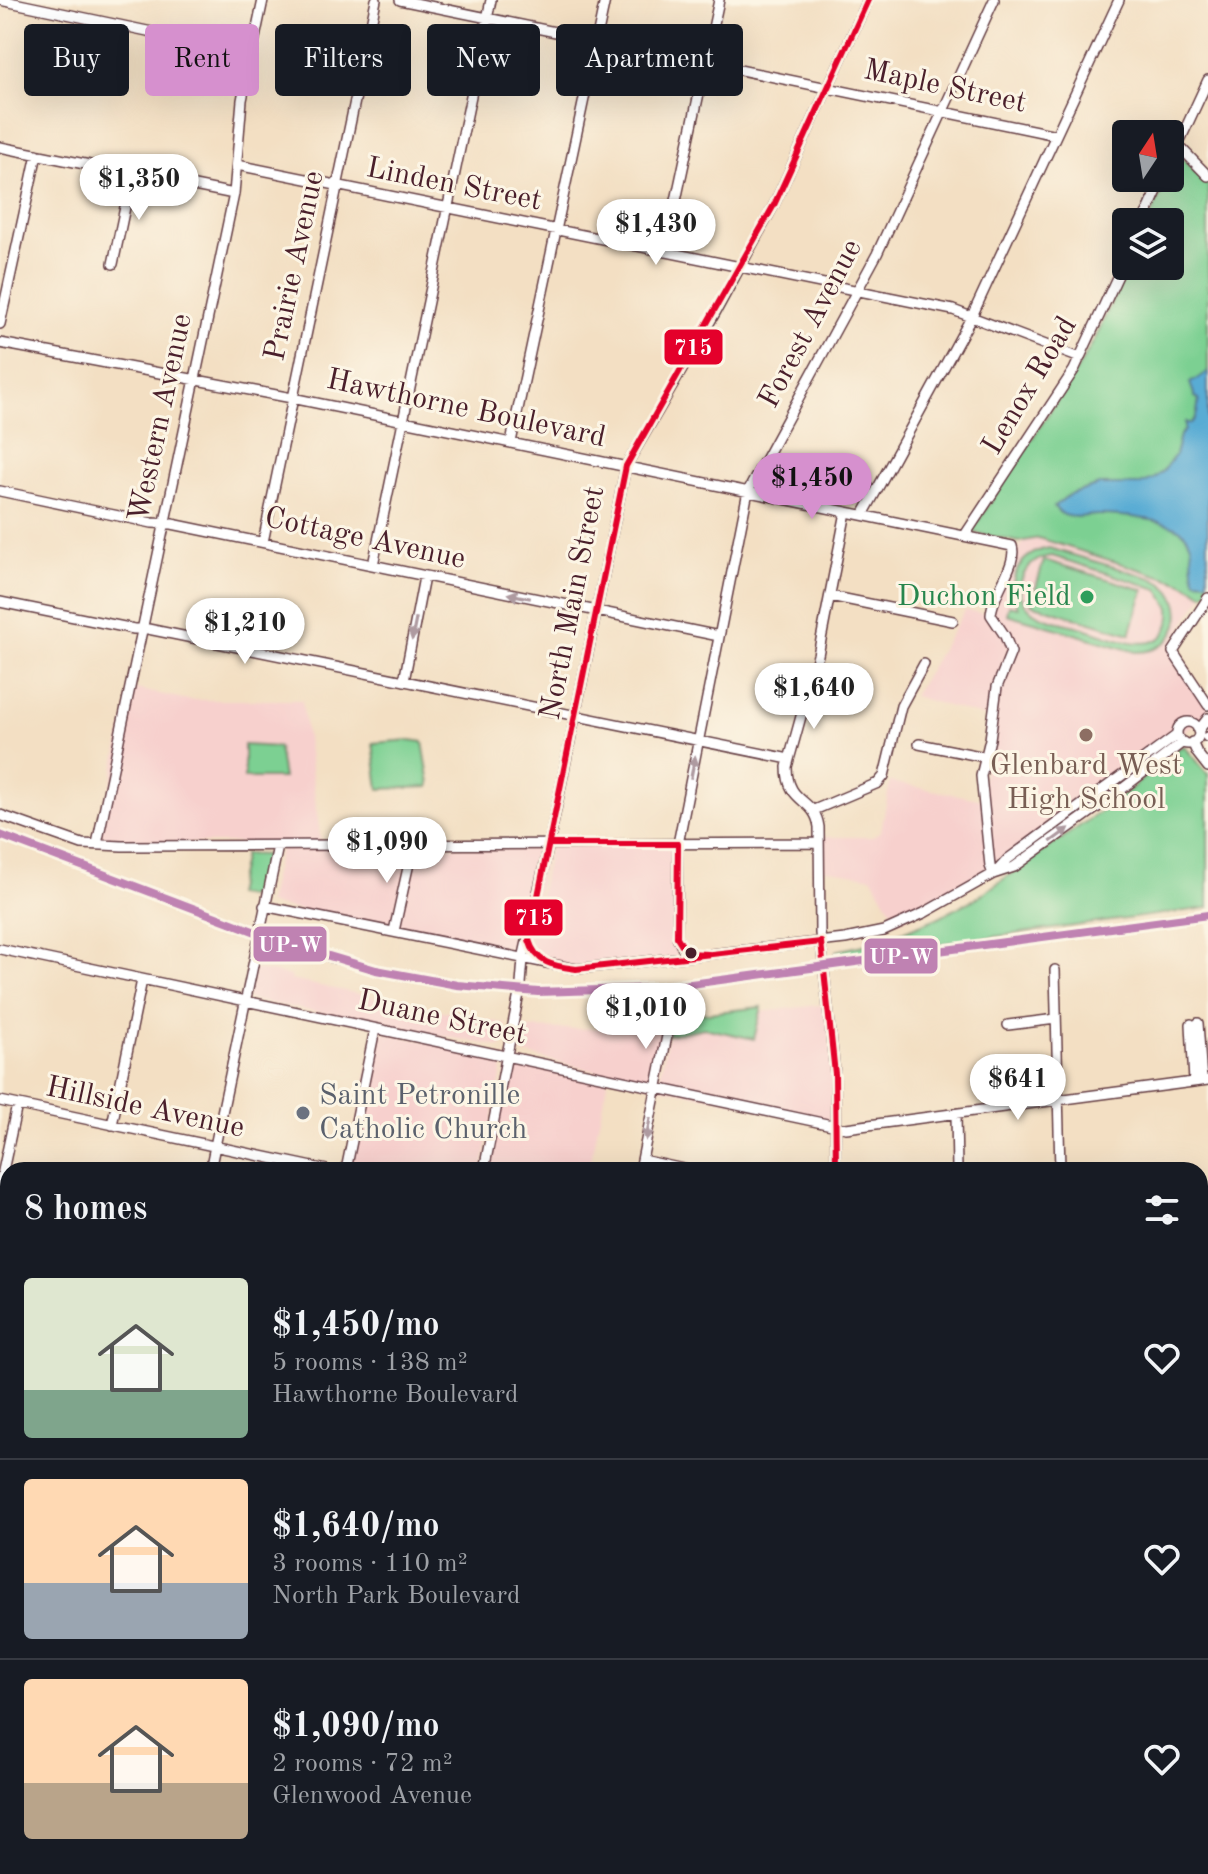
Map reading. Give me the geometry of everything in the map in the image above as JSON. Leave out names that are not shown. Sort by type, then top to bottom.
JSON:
[{"type":"street","points":[[0,0],[145,30]]},
{"type":"street","name":"Western Avenue","points":[[258,24],[263,0]]},
{"type":"street","name":"Prairie Avenue","points":[[263,542],[376,0]]},
{"type":"street","name":"Maple Street","points":[[400,0],[556,32]]},
{"type":"street","points":[[373,565],[491,0]]},
{"type":"street","points":[[600,24],[605,0]]},
{"type":"street","points":[[714,24],[719,0]]},
{"type":"street","name":"North Main Street","points":[[486,1162],[521,984],[523,959],[626,466],[741,267],[781,190],[868,0]]},
{"type":"street","name":"Forest Avenue","points":[[677,937],[678,844],[748,491],[877,254],[994,0]]},
{"type":"street","points":[[863,515],[972,316],[1119,0]]},
{"type":"street","name":"Maple Street","points":[[743,70],[1056,135]]},
{"type":"street","points":[[1184,132],[1208,80]]},
{"type":"street","name":"Western Avenue","points":[[97,844],[234,194],[243,96]]},
{"type":"street","points":[[511,442],[584,96]]},
{"type":"street","points":[[665,252],[698,96]]},
{"type":"street","points":[[0,147],[234,194]]},
{"type":"street","points":[[1184,151],[1208,176]]},
{"type":"street","points":[[0,324],[37,154]]},
{"type":"street","name":"Linden Street","points":[[237,165],[972,316],[1080,358]]},
{"type":"street","points":[[113,264],[132,174]]},
{"type":"street","name":"Lenox Road","points":[[965,535],[1080,358],[1116,280]]},
{"type":"street","name":"Hawthorne Boulevard","points":[[0,343],[292,398],[1008,544],[1014,549],[1013,559],[991,607],[993,621],[1005,636],[1011,652],[997,687],[993,726],[985,757]]},
{"type":"street","name":"Cottage Avenue","points":[[0,491],[719,636]]},
{"type":"street","points":[[836,1162],[834,1063],[821,942],[818,817],[789,787],[789,759],[818,655],[846,512]]},
{"type":"street","points":[[404,681],[424,577]]},
{"type":"street","points":[[830,596],[953,621]]},
{"type":"street","points":[[1208,598],[1173,652],[1208,705]]},
{"type":"street","points":[[0,602],[789,759]]},
{"type":"street","points":[[814,810],[878,783],[884,776],[901,706],[924,664]]},
{"type":"street","points":[[264,906],[576,969],[821,942],[884,931],[942,905],[993,874],[1008,859],[1195,736],[1207,719]]},
{"type":"street","points":[[1195,736],[1197,753],[1208,767]]},
{"type":"street","points":[[919,744],[985,757],[981,783],[993,874]]},
{"type":"street","points":[[0,815],[82,844],[819,843]]},
{"type":"street","points":[[394,931],[413,845]]},
{"type":"street","points":[[212,1162],[278,846]]},
{"type":"street","points":[[677,937],[684,951],[699,955]]},
{"type":"street","points":[[648,961],[671,953],[677,937]]},
{"type":"street","points":[[529,940],[532,955],[543,963]]},
{"type":"street","name":"Duane Street","points":[[0,949],[846,1128],[1201,1081]]},
{"type":"street","points":[[521,984],[528,970],[543,963]]},
{"type":"street","points":[[1055,970],[1060,1162]]},
{"type":"street","points":[[112,1125],[142,980]]},
{"type":"street","points":[[1008,1025],[1056,1019]]},
{"type":"street","points":[[642,1162],[670,1021]]},
{"type":"street","points":[[1195,1023],[1201,1081]]},
{"type":"street","points":[[348,1162],[375,1029]]},
{"type":"street","name":"Hillside Avenue","points":[[0,1101],[288,1162]]},
{"type":"street","points":[[5,1162],[17,1105]]},
{"type":"street","points":[[956,1114],[957,1162]]},
{"type":"shaded area","name":"Glenbard West High School","points":[[1039,538],[1183,583],[1204,594],[1170,647],[1208,701],[1208,715],[1007,856],[990,873],[898,922],[872,877],[821,868],[821,837],[872,837],[881,831],[890,782],[984,800],[982,783],[995,720],[913,696],[965,610],[992,615],[992,607],[1023,541]]},
{"type":"shaded area","points":[[131,688],[188,700],[302,700],[321,843],[99,843]]},
{"type":"shaded area","points":[[547,846],[525,957],[396,930],[414,847]]},
{"type":"shaded area","points":[[550,846],[676,846],[677,957],[575,968],[527,959]]},
{"type":"shaded area","points":[[410,847],[393,929],[267,904],[280,848]]},
{"type":"shaded area","points":[[254,969],[291,976],[291,980],[506,1024],[501,1047],[247,999]]},
{"type":"shaded area","points":[[828,1004],[835,1123],[658,1087],[668,1035],[704,1028],[753,1039],[760,1012]]},
{"type":"shaded area","points":[[667,1025],[654,1086],[517,1052],[513,1043],[515,1028]]},
{"type":"shaded area","points":[[376,1031],[505,1058],[484,1162],[349,1162]]},
{"type":"shaded area","points":[[509,1059],[608,1080],[590,1162],[488,1162]]},
{"type":"green space","points":[[1184,160],[1208,185],[1208,591],[1204,594],[1183,583],[1039,538],[1018,542],[971,532],[1077,370],[1122,280],[1184,280],[1184,208],[1154,208],[1162,192],[1184,192]]},
{"type":"green space","points":[[1049,548],[1152,578],[1166,586],[1175,597],[1178,610],[1178,622],[1173,634],[1152,650],[1136,652],[1007,614],[1009,605],[1018,607],[1013,587],[1017,569],[1039,551]],"holes":[[[1052,556],[1158,589],[1170,608],[1168,626],[1162,636],[1152,642],[1139,643],[1043,617],[1024,602],[1020,585],[1034,562]]]},
{"type":"green space","name":"Duchon Field","points":[[1044,560],[1144,590],[1130,634],[1031,604]]},
{"type":"green space","points":[[423,742],[429,787],[379,789],[373,743]]},
{"type":"green space","points":[[244,745],[278,747],[283,778],[244,778]]},
{"type":"green space","points":[[1184,746],[1208,774],[1208,908],[836,958],[836,951],[878,942],[975,899],[1117,800],[1155,769],[1158,771],[1179,756],[1175,750]]},
{"type":"green space","points":[[244,854],[266,855],[256,898],[235,895]]},
{"type":"green space","points":[[762,1007],[754,1039],[704,1028],[668,1035],[673,1017]]},
{"type":"water","points":[[1208,372],[1208,581],[1196,580],[1191,544],[1177,528],[1131,517],[1068,516],[1054,506],[1069,495],[1099,485],[1138,485],[1154,479],[1175,455],[1185,422],[1190,424],[1196,415],[1199,399],[1195,397],[1190,383]]},
{"type":"railway","points":[[0,840],[332,963],[405,980],[511,995],[586,996],[677,990],[1208,919]]},
{"type":"transit line","name":"715","points":[[821,942],[576,969],[553,965],[541,959],[529,940],[626,466],[774,205],[868,0]]},
{"type":"transit line","name":"UP-W","points":[[0,835],[282,942],[376,970],[457,985],[538,992],[661,988],[1208,915]]},
{"type":"transit line","name":"715","points":[[549,844],[678,844]]},
{"type":"transit line","name":"715","points":[[678,844],[677,937],[687,953],[708,954]]},
{"type":"transit line","name":"715","points":[[821,942],[835,1074],[836,1162]]},
{"type":"place","name":"Duchon Field","points":[[1087,597]]},
{"type":"place","name":"Glenbard West High School","points":[[1086,735]]},
{"type":"place","name":"Saint Petronille Catholic Church","points":[[303,1113]]}]
